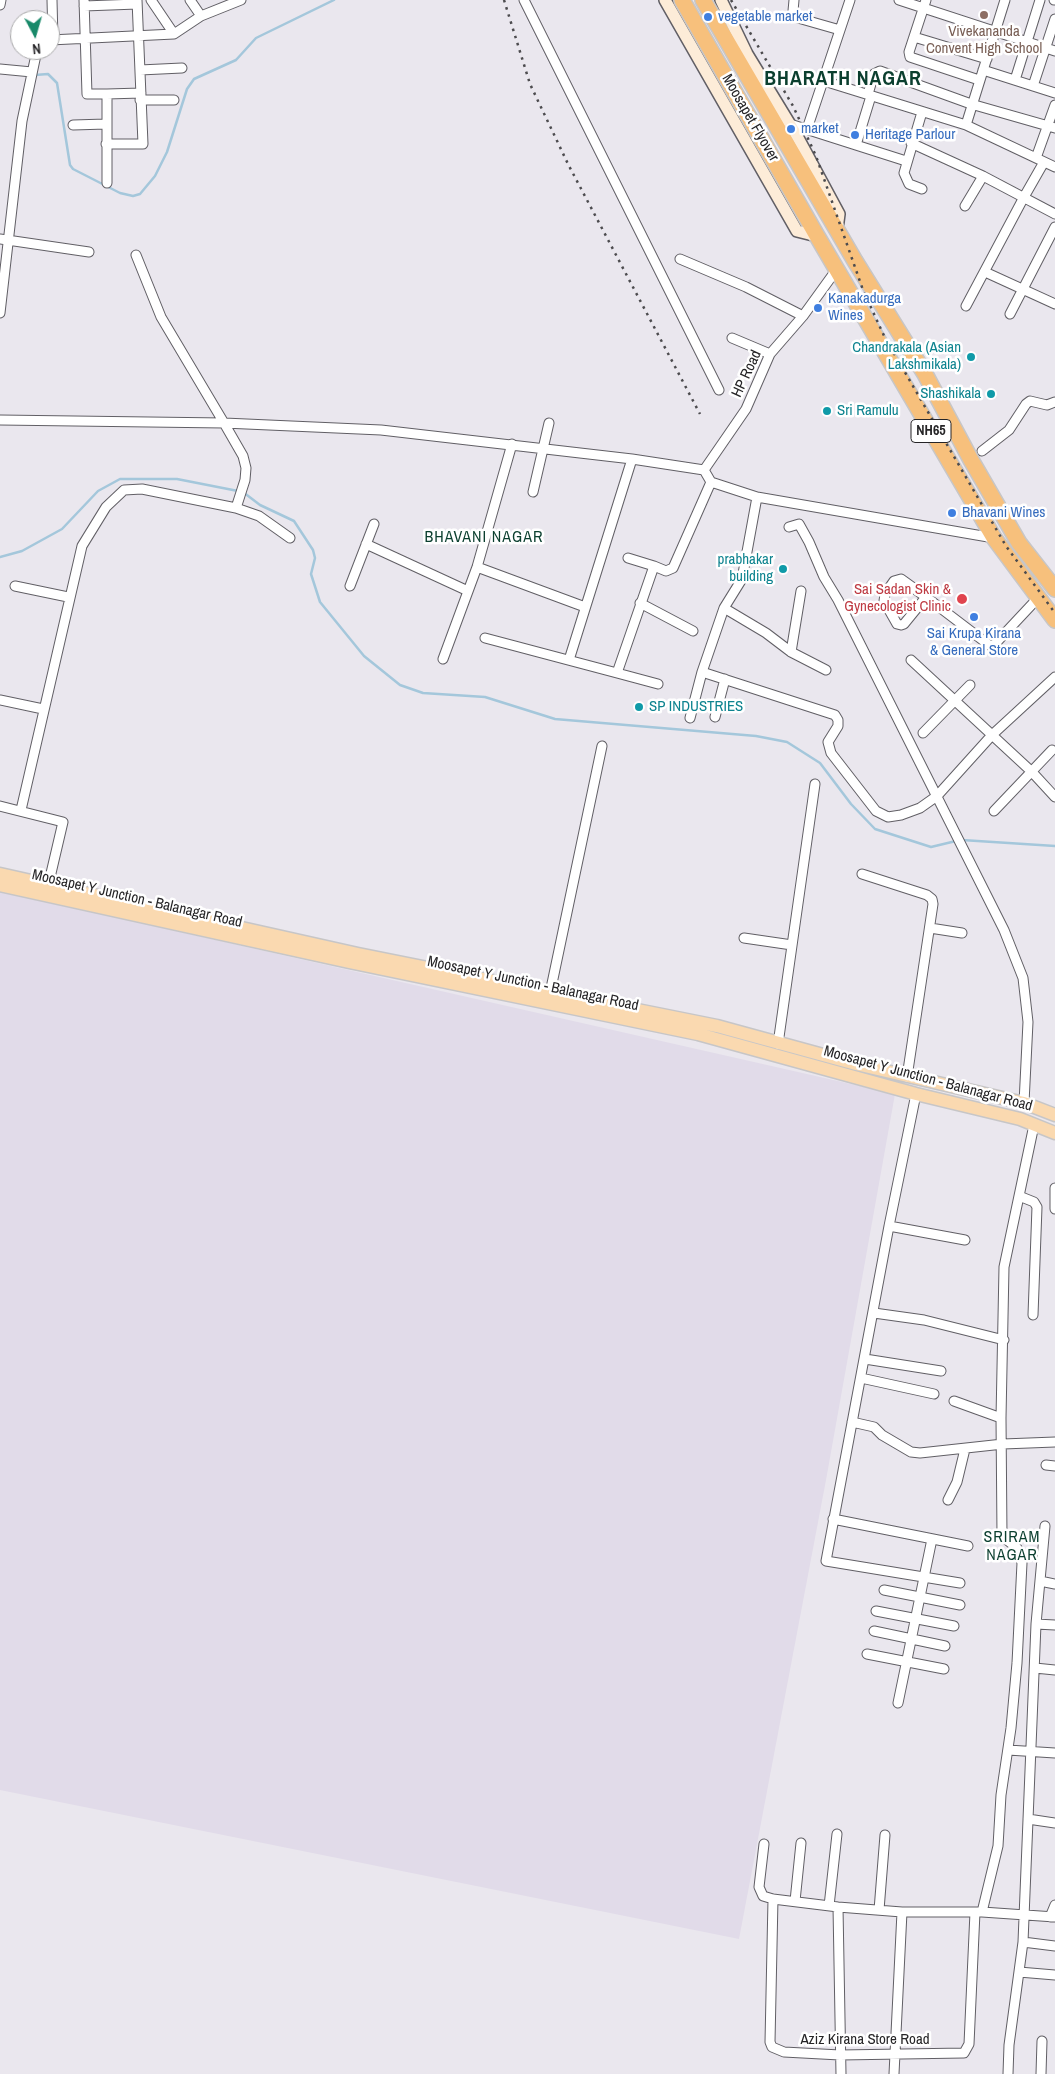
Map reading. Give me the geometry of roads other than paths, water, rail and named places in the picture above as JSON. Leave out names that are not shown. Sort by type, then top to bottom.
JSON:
[{"type":"highway","name":"Moosapet Flyover","points":[[682,0],[817,236]]},
{"type":"highway","name":"Moosapet Flyover","points":[[703,0],[837,230]]},
{"type":"highway","name":"NH65","points":[[837,230],[926,374],[971,460],[1020,543],[1055,589]]},
{"type":"highway","name":"NH65","points":[[817,236],[994,538],[1037,599],[1055,620]]},
{"type":"main road","points":[[0,874],[358,954],[717,1026],[778,1044],[907,1077],[1024,1103],[1055,1115]]},
{"type":"main road","name":"Moosapet Y Junction - Balanagar Road","points":[[0,885],[277,947],[698,1034],[916,1094],[973,1107],[1034,1124],[1055,1133]]},
{"type":"main road","points":[[973,1107],[976,1093]]},
{"type":"street","points":[[0,4],[1,0]]},
{"type":"street","points":[[151,0],[174,34]]},
{"type":"street","points":[[190,0],[201,16]]},
{"type":"street","points":[[60,40],[174,34],[201,16],[241,0]]},
{"type":"street","points":[[524,0],[719,390]]},
{"type":"street","points":[[665,0],[798,231],[817,236]]},
{"type":"street","points":[[722,0],[747,54],[790,124],[839,214],[837,230]]},
{"type":"street","points":[[794,0],[793,11],[798,18],[840,30]]},
{"type":"street","points":[[807,129],[850,0]]},
{"type":"street","points":[[899,0],[924,4],[995,33],[1050,49]]},
{"type":"street","points":[[966,125],[1005,0]]},
{"type":"street","points":[[1015,80],[1040,0]]},
{"type":"street","points":[[106,144],[143,144],[141,96],[140,70],[139,37],[137,2],[84,3],[88,94],[141,96],[174,100]]},
{"type":"street","points":[[924,4],[908,52],[913,60],[979,80]]},
{"type":"street","points":[[1033,86],[1050,49],[1055,19]]},
{"type":"street","points":[[914,37],[987,59]]},
{"type":"street","points":[[0,313],[4,239],[22,121],[35,60]]},
{"type":"street","points":[[140,70],[182,68]]},
{"type":"street","points":[[0,69],[32,72]]},
{"type":"street","points":[[983,70],[1055,93]]},
{"type":"street","points":[[856,145],[874,74],[880,71],[971,104],[1051,127]]},
{"type":"street","points":[[824,82],[966,125],[1055,166]]},
{"type":"street","points":[[106,94],[106,183]]},
{"type":"street","points":[[966,306],[1024,197],[1040,160],[1051,127],[1055,106]]},
{"type":"street","points":[[922,112],[906,161],[905,178],[908,184],[922,189]]},
{"type":"street","points":[[73,125],[106,124]]},
{"type":"street","points":[[790,124],[906,161]]},
{"type":"street","points":[[911,143],[983,176],[1055,214]]},
{"type":"street","points":[[965,206],[983,176]]},
{"type":"street","points":[[1010,314],[1055,226]]},
{"type":"street","points":[[4,239],[89,252]]},
{"type":"street","points":[[136,255],[161,317],[243,456],[245,480],[236,508]]},
{"type":"street","points":[[680,259],[746,287],[803,316]]},
{"type":"street","name":"HP Road","points":[[704,470],[746,409],[770,354],[803,316],[837,268]]},
{"type":"street","points":[[984,272],[1055,304]]},
{"type":"street","points":[[732,338],[770,354]]},
{"type":"street","points":[[982,451],[1010,430],[1026,404],[1030,401],[1047,405],[1055,402]]},
{"type":"street","points":[[0,420],[224,424],[381,430],[512,444],[704,470],[711,482],[757,497],[994,538]]},
{"type":"street","points":[[533,492],[550,423]]},
{"type":"street","points":[[443,659],[476,567],[512,444]]},
{"type":"street","points":[[569,660],[632,459]]},
{"type":"street","points":[[628,558],[666,571],[673,568],[711,482]]},
{"type":"street","points":[[21,810],[68,597],[82,546],[106,507],[124,490],[142,489],[236,508],[259,516],[290,538]]},
{"type":"street","points":[[690,718],[702,672],[724,608],[742,579],[757,497]]},
{"type":"street","points":[[350,586],[374,524]]},
{"type":"street","points":[[789,527],[799,524],[804,533],[822,567],[824,577],[838,600],[1004,930],[1023,978],[1028,1022],[1024,1103]]},
{"type":"street","points":[[366,544],[468,591]]},
{"type":"street","points":[[617,673],[654,566]]},
{"type":"street","points":[[476,567],[585,607]]},
{"type":"street","points":[[926,597],[904,624],[901,625],[897,624],[884,601],[886,594],[898,578],[926,597],[989,645],[993,646],[1037,599]]},
{"type":"street","points":[[15,586],[68,597]]},
{"type":"street","points":[[791,652],[801,591]]},
{"type":"street","points":[[640,603],[693,630]]},
{"type":"street","points":[[724,608],[791,652],[826,670]]},
{"type":"street","points":[[485,638],[658,684]]},
{"type":"street","points":[[911,660],[1032,772],[1055,797]]},
{"type":"street","points":[[702,672],[835,715],[838,720],[838,726],[829,737],[828,746],[856,788],[876,811],[888,817],[901,815],[920,808],[937,796],[992,735],[1055,677]]},
{"type":"street","points":[[715,717],[725,679]]},
{"type":"street","points":[[922,733],[970,685]]},
{"type":"street","points":[[0,700],[43,709]]},
{"type":"street","points":[[550,993],[602,746]]},
{"type":"street","points":[[994,811],[1052,750]]},
{"type":"street","points":[[778,1044],[815,784]]},
{"type":"street","points":[[0,806],[63,822],[48,886]]},
{"type":"street","points":[[862,874],[927,895],[932,899],[930,928],[907,1077]]},
{"type":"street","points":[[930,928],[962,933]]},
{"type":"street","points":[[744,938],[792,945]]},
{"type":"street","points":[[916,1094],[889,1226],[826,1561],[960,1583]]},
{"type":"street","points":[[978,1912],[998,1846],[1001,1795],[1017,1664],[1022,1563],[1017,1548],[1002,1536],[1003,1444],[1001,1418],[1004,1266],[1034,1124]]},
{"type":"street","points":[[1055,1188],[1055,1209]]},
{"type":"street","points":[[1019,1196],[1034,1202],[1037,1207],[1033,1315]]},
{"type":"street","points":[[889,1226],[965,1240]]},
{"type":"street","points":[[874,1313],[924,1320],[1004,1340]]},
{"type":"street","points":[[865,1359],[941,1372]]},
{"type":"street","points":[[861,1378],[934,1394]]},
{"type":"street","points":[[954,1402],[1001,1418]]},
{"type":"street","points":[[852,1422],[874,1427],[882,1435],[911,1452],[920,1453],[1003,1444],[1055,1442]]},
{"type":"street","points":[[948,1500],[958,1482],[965,1449]]},
{"type":"street","points":[[833,1519],[968,1546]]},
{"type":"street","points":[[1008,2074],[1009,2045],[1023,1942],[1036,1624],[1045,1526]]},
{"type":"street","points":[[898,1702],[932,1539]]},
{"type":"street","points":[[1040,1581],[1055,1584]]},
{"type":"street","points":[[884,1590],[960,1605]]},
{"type":"street","points":[[876,1611],[954,1626]]},
{"type":"street","points":[[1036,1624],[1055,1625]]},
{"type":"street","points":[[874,1631],[945,1646]]},
{"type":"street","points":[[867,1654],[944,1669]]},
{"type":"street","points":[[1035,1668],[1055,1670]]},
{"type":"street","points":[[1008,1750],[1055,1753]]},
{"type":"street","points":[[1028,1819],[1055,1823]]},
{"type":"street","points":[[837,1834],[834,1906],[841,2074]]},
{"type":"street","points":[[879,1910],[885,1835]]},
{"type":"street","points":[[795,1902],[801,1843]]},
{"type":"street","points":[[764,1844],[759,1887],[763,1896],[773,1899],[902,1912],[978,1912],[1052,1917],[1055,1905]]},
{"type":"street","name":"Aziz Kirana Store Road","points":[[773,1899],[770,2042],[772,2047],[784,2052],[840,2055],[959,2054],[967,2050],[978,1912]]},
{"type":"street","points":[[894,2074],[902,1912]]},
{"type":"street","points":[[1023,1942],[1055,1946]]},
{"type":"street","points":[[1019,1972],[1055,1975]]},
{"type":"street","points":[[1041,2074],[1042,2040]]},
{"type":"waterway","points":[[35,75],[48,74],[57,83],[70,165],[73,169],[120,193],[133,196],[140,194],[155,176],[167,152],[187,89],[194,79],[236,60],[256,38],[334,0]]},
{"type":"waterway","points":[[0,557],[22,551],[62,529],[98,491],[120,479],[177,479],[238,491]]},
{"type":"waterway","points":[[243,492],[260,505],[294,521],[313,550],[315,558],[311,574],[320,602],[364,656],[400,685],[423,693],[485,697],[555,719],[756,736],[787,742],[820,763],[851,804],[875,829],[931,847],[956,841]]},
{"type":"waterway","points":[[962,840],[1055,846]]},
{"type":"railway","points":[[504,0],[530,84],[568,164],[700,414]]},
{"type":"railway","points":[[731,0],[793,106],[816,156],[863,290],[885,338],[1006,546],[1055,613]]},
{"type":"place","name":"Vivekananda Convent High School","points":[[984,15]]},
{"type":"place","name":"vegetable market","points":[[708,17]]},
{"type":"place","name":"market","points":[[791,129]]},
{"type":"place","name":"Heritage Parlour","points":[[855,135]]},
{"type":"place","name":"Kanakadurga Wines","points":[[818,308]]},
{"type":"place","name":"Chandrakala (Asian Lakshmikala)","points":[[971,357]]},
{"type":"place","name":"Shashikala","points":[[991,394]]},
{"type":"place","name":"Sri Ramulu","points":[[827,411]]},
{"type":"place","name":"Bhavani Wines","points":[[952,513]]},
{"type":"place","name":"prabhakar building","points":[[783,569]]},
{"type":"place","name":"Sai Sadan Skin & Gynecologist Clinic","points":[[962,599]]},
{"type":"place","name":"Sai Krupa Kirana & General Store","points":[[974,617]]},
{"type":"place","name":"SP INDUSTRIES","points":[[639,707]]},
{"type":"district","name":"BHARATH NAGAR","points":[[843,80]]},
{"type":"district","name":"BHAVANI NAGAR","points":[[484,538]]},
{"type":"district","name":"SRIRAM NAGAR","points":[[1012,1547]]}]
